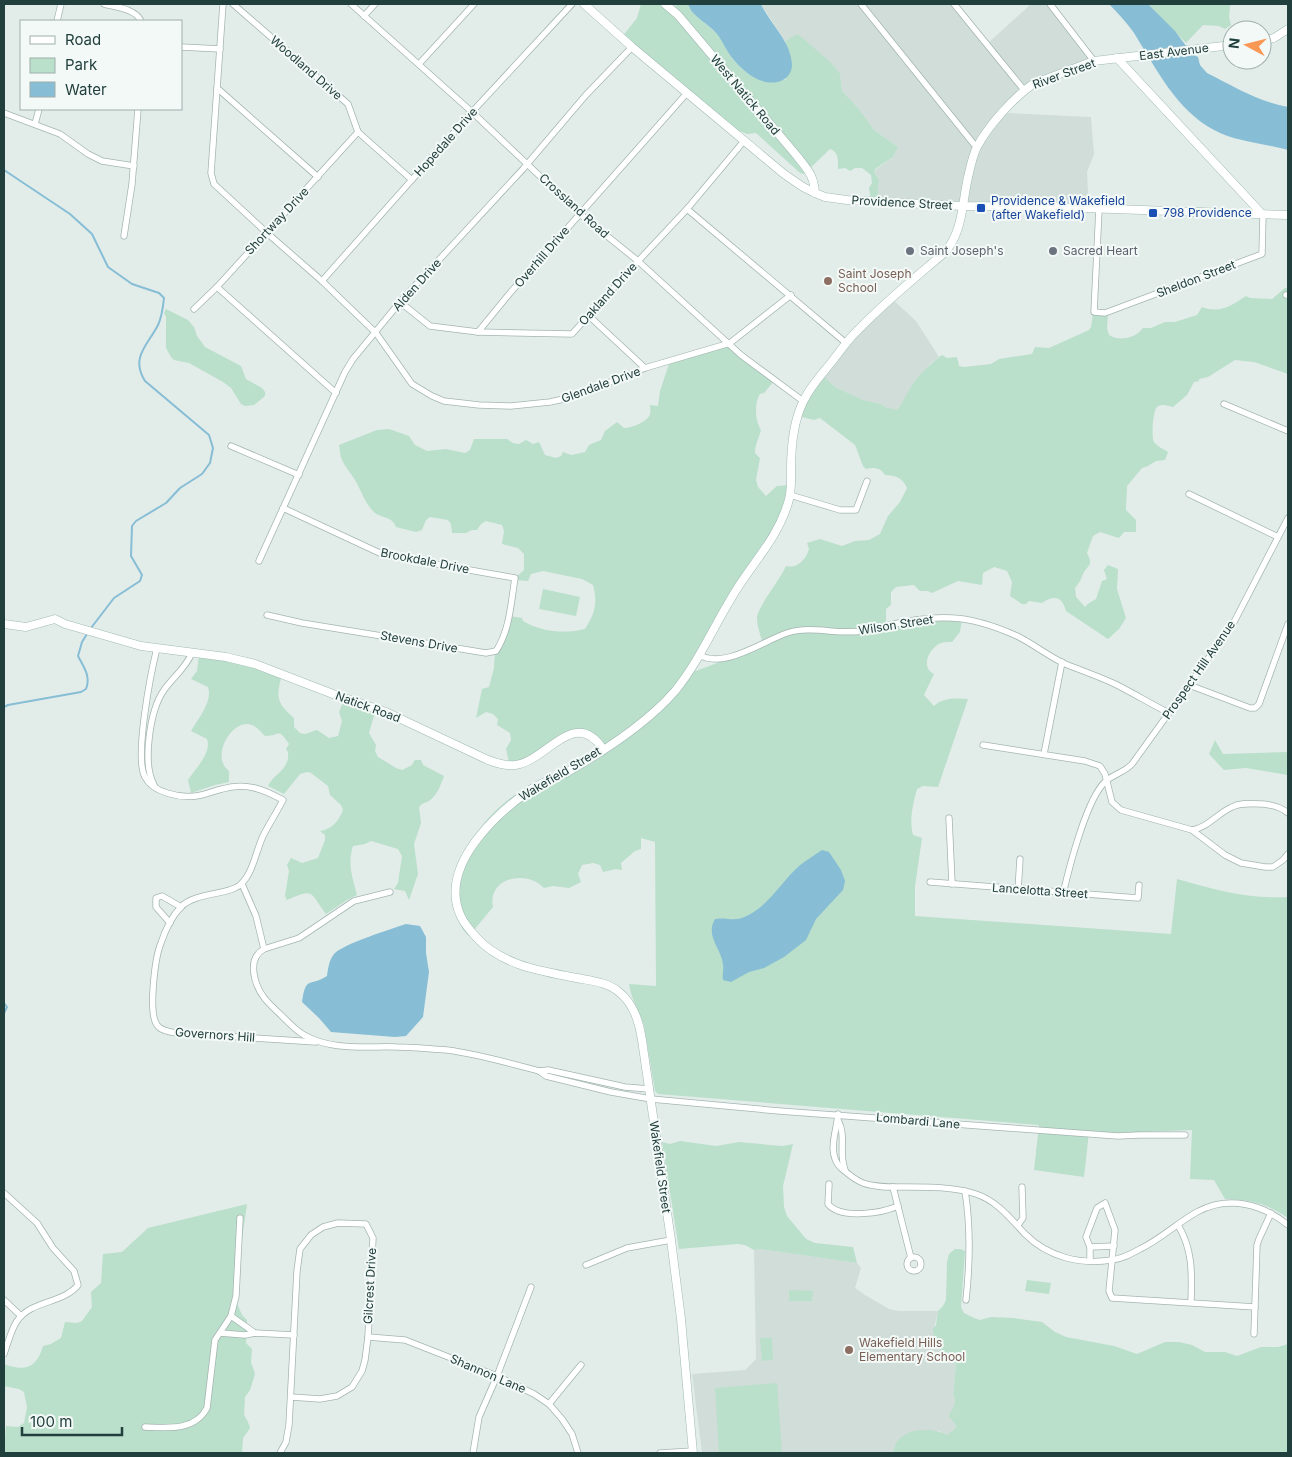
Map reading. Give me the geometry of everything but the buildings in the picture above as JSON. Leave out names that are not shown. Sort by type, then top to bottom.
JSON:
[{"type":"street","points":[[57,20],[61,4]]},
{"type":"street","points":[[104,4],[114,5],[130,11],[139,16],[141,20]]},
{"type":"street","points":[[223,4],[217,88],[318,177]]},
{"type":"street","name":"Woodland Drive","points":[[233,4],[348,104],[358,132],[412,180]]},
{"type":"street","name":"Crossland Road","points":[[351,4],[472,112],[580,214],[638,261],[741,355],[803,401]]},
{"type":"street","points":[[364,16],[375,4]]},
{"type":"street","points":[[419,64],[474,4]]},
{"type":"street","name":"Hopedale Drive","points":[[322,281],[472,112],[572,4]]},
{"type":"street","name":"Providence Street","points":[[584,4],[632,47],[784,174],[803,187],[825,197],[846,200],[962,206],[1288,215]]},
{"type":"street","name":"West Natick Road","points":[[665,4],[678,15],[797,156],[814,180],[815,193]]},
{"type":"street","points":[[862,4],[976,148]]},
{"type":"street","points":[[954,4],[1024,90]]},
{"type":"street","points":[[1050,4],[1094,61]]},
{"type":"street","points":[[1272,38],[1288,29]]},
{"type":"street","name":"East Avenue","points":[[1117,58],[1222,46]]},
{"type":"street","points":[[182,47],[220,50]]},
{"type":"street","name":"Alden Drive","points":[[259,561],[353,359],[400,302],[632,47]]},
{"type":"street","points":[[1117,58],[1139,84],[1263,215]]},
{"type":"street","name":"River Street","points":[[962,206],[968,174],[976,148],[990,128],[1024,90],[1037,82],[1094,61],[1117,58]]},
{"type":"street","name":"Glendale Drive","points":[[217,88],[211,174],[212,181],[217,188],[322,281],[376,333],[412,384],[444,401],[496,407],[550,402],[573,397],[645,368],[730,344],[791,295]]},
{"type":"street","name":"Overhill Drive","points":[[478,332],[687,93]]},
{"type":"street","points":[[35,124],[39,110]]},
{"type":"street","points":[[124,236],[134,166],[138,110]]},
{"type":"street","points":[[4,113],[60,134],[88,154],[102,161],[134,166]]},
{"type":"street","name":"Shortway Drive","points":[[194,310],[267,233],[358,132]]},
{"type":"street","name":"Oakland Drive","points":[[400,302],[430,326],[478,332],[572,334],[687,209],[744,141]]},
{"type":"street","name":"Wakefield Street","points":[[693,1452],[671,1240],[651,1099],[635,1013],[625,998],[616,990],[603,984],[538,971],[495,953],[483,944],[460,916],[456,903],[455,888],[458,873],[472,847],[485,830],[512,804],[532,789],[569,771],[648,717],[663,704],[687,675],[740,582],[773,539],[784,516],[790,495],[794,436],[803,401],[846,343],[858,330],[954,242],[962,206]]},
{"type":"street","points":[[687,209],[846,343]]},
{"type":"street","name":"Sheldon Street","points":[[1099,209],[1094,312],[1106,313],[1262,254],[1263,215]]},
{"type":"street","points":[[217,287],[336,393]]},
{"type":"street","points":[[589,316],[645,368]]},
{"type":"street","points":[[1224,404],[1288,431]]},
{"type":"street","points":[[231,446],[299,475]]},
{"type":"street","points":[[790,495],[840,510],[856,510],[868,481]]},
{"type":"street","points":[[1188,494],[1278,537]]},
{"type":"street","name":"Brookdale Drive","points":[[283,508],[384,555],[515,578]]},
{"type":"street","name":"Prospect Hill Avenue","points":[[1106,781],[1129,768],[1233,624],[1288,520]]},
{"type":"street","name":"Stevens Drive","points":[[267,615],[302,623],[474,651],[493,652],[496,651],[502,641],[509,620],[515,578]]},
{"type":"street","name":"Wilson Street","points":[[699,654],[711,660],[728,657],[776,637],[800,630],[854,631],[928,619],[952,618],[977,622],[1017,637],[1062,662],[1114,684],[1169,713]]},
{"type":"street","name":"Natick Road","points":[[4,624],[26,627],[55,620],[141,646],[226,658],[254,664],[386,712],[488,760],[499,763],[516,765],[532,759],[558,740],[575,733],[588,734],[598,740],[603,749]]},
{"type":"street","points":[[1189,685],[1244,706],[1255,708],[1259,704],[1288,624]]},
{"type":"street","points":[[157,648],[147,696],[142,755],[144,777],[155,786],[173,795],[193,796],[232,786],[251,786],[264,790],[283,800],[263,835],[251,867],[242,884],[256,916],[264,949],[299,938],[354,902],[390,892]]},
{"type":"street","points":[[155,786],[148,765],[155,708],[163,691],[183,669],[192,653]]},
{"type":"street","points":[[1044,754],[1062,662]]},
{"type":"street","points":[[983,745],[1044,754],[1100,766],[1105,774],[1112,802],[1121,810],[1192,830],[1225,855],[1241,863],[1273,866],[1283,860],[1288,854]]},
{"type":"street","points":[[1063,894],[1091,803],[1106,781]]},
{"type":"street","points":[[1192,830],[1201,828],[1224,811],[1239,804],[1270,805],[1279,807],[1288,813]]},
{"type":"street","points":[[949,818],[952,884]]},
{"type":"street","points":[[1018,890],[1020,859]]},
{"type":"street","name":"Lancelotta Street","points":[[930,882],[1063,894],[1138,898],[1139,885]]},
{"type":"street","name":"Governors Hill","points":[[242,884],[237,888],[194,899],[181,907],[170,922],[158,951],[153,996],[154,1019],[158,1028],[177,1033],[321,1042],[347,1046],[448,1050],[491,1058],[539,1071],[546,1076],[611,1092],[651,1099]]},
{"type":"street","points":[[170,922],[156,907],[156,898],[162,896],[181,907]]},
{"type":"street","name":"Governors Hill","points":[[264,949],[255,957],[253,966],[255,980],[260,992],[270,1005],[298,1031],[321,1042]]},
{"type":"street","name":"Governors Hill","points":[[539,1071],[548,1070],[625,1088],[649,1089]]},
{"type":"street","name":"Lombardi Lane","points":[[651,1099],[838,1117],[1118,1136],[1185,1135]]},
{"type":"street","points":[[838,1117],[834,1129],[834,1153],[839,1166],[846,1172],[864,1183],[876,1186],[930,1187],[965,1191],[981,1196],[994,1203],[1029,1237],[1049,1252],[1070,1259],[1090,1261],[1112,1260],[1128,1256],[1149,1245],[1204,1209],[1228,1203],[1250,1205],[1271,1213],[1288,1225]]},
{"type":"street","points":[[829,1184],[828,1204],[837,1211],[851,1214],[873,1213],[898,1206]]},
{"type":"street","points":[[893,1187],[911,1258]]},
{"type":"street","points":[[1018,1226],[1024,1218],[1022,1187]]},
{"type":"street","points":[[965,1191],[969,1216],[970,1244],[966,1300]]},
{"type":"street","points":[[4,1193],[37,1223],[53,1248],[74,1271],[78,1285],[71,1292],[32,1308],[21,1316],[15,1325],[4,1354]]},
{"type":"street","points":[[1090,1261],[1090,1247],[1086,1238],[1097,1208],[1105,1202],[1115,1230],[1109,1291],[1112,1298],[1254,1307]]},
{"type":"street","points":[[1254,1334],[1257,1246],[1271,1213]]},
{"type":"street","points":[[145,1427],[184,1426],[194,1422],[203,1415],[208,1400],[212,1350],[215,1340],[231,1316],[236,1296],[240,1218]]},
{"type":"street","name":"Gilcrest Drive","points":[[280,1453],[286,1442],[289,1425],[297,1270],[300,1249],[311,1235],[323,1226],[338,1223],[366,1224],[373,1238],[368,1337],[366,1360],[362,1371],[352,1387],[337,1396],[320,1399],[291,1397]]},
{"type":"street","points":[[1178,1225],[1184,1234],[1191,1255],[1191,1302]]},
{"type":"street","points":[[586,1265],[627,1248],[671,1240]]},
{"type":"street","points":[[1090,1247],[1114,1246]]},
{"type":"street","points":[[473,1453],[479,1417],[531,1287]]},
{"type":"street","points":[[4,1300],[21,1316]]},
{"type":"street","points":[[231,1316],[255,1333]]},
{"type":"street","points":[[220,1333],[294,1335]]},
{"type":"street","name":"Shannon Lane","points":[[368,1337],[405,1340],[528,1390],[549,1404],[572,1434],[578,1453]]},
{"type":"street","points":[[549,1404],[581,1365]]},
{"type":"street","points":[[660,1453],[693,1452]]},
{"type":"shaded area","points":[[761,4],[954,4],[987,44],[1031,4],[1049,4],[1095,59],[1028,89],[1005,113],[1091,117],[1094,154],[1087,172],[1087,208],[879,202],[879,180],[874,172],[893,157],[898,147],[874,130],[859,109],[842,91],[840,74],[788,39],[785,41]]},
{"type":"shaded area","points":[[892,299],[916,321],[939,357],[918,378],[909,390],[902,406],[892,411],[881,404],[863,400],[835,387],[822,375],[845,343]]},
{"type":"shaded area","name":"Wakefield Hills Elementary School","points":[[760,1249],[857,1263],[861,1268],[855,1288],[865,1295],[889,1309],[899,1311],[938,1311],[933,1333],[938,1342],[956,1362],[953,1396],[955,1404],[950,1416],[957,1427],[947,1435],[939,1431],[898,1441],[892,1453],[702,1453],[692,1374],[745,1370],[756,1359],[754,1250]]},
{"type":"green space","points":[[641,4],[665,4],[674,8],[677,4],[688,4],[696,16],[722,41],[737,64],[743,70],[764,81],[771,82],[786,79],[787,47],[785,41],[798,34],[830,62],[840,74],[842,91],[859,109],[874,130],[898,147],[893,157],[875,169],[874,172],[879,180],[879,202],[871,201],[869,188],[872,183],[871,175],[862,168],[855,168],[850,171],[845,168],[838,169],[837,157],[833,150],[830,149],[804,174],[800,173],[756,133],[747,134],[727,126],[622,37],[637,18]]},
{"type":"green space","points":[[1148,4],[1233,4],[1230,6],[1230,20],[1222,20],[1222,28],[1203,25],[1186,43]]},
{"type":"green space","points":[[1285,288],[1288,288],[1288,374],[1254,362],[1235,360],[1208,377],[1194,382],[1187,395],[1173,407],[1161,405],[1157,407],[1154,413],[1153,439],[1157,445],[1168,452],[1165,460],[1156,461],[1142,468],[1127,486],[1126,510],[1136,520],[1136,532],[1124,532],[1119,538],[1100,532],[1093,536],[1087,553],[1090,565],[1075,588],[1076,597],[1085,607],[1096,599],[1102,581],[1107,579],[1104,570],[1108,565],[1118,569],[1117,589],[1126,618],[1119,629],[1108,639],[1066,611],[1062,602],[1057,598],[1042,603],[1029,601],[1026,604],[1022,604],[1010,596],[1012,582],[1007,571],[994,567],[983,573],[982,585],[958,581],[932,593],[920,591],[914,585],[896,587],[891,592],[891,605],[886,609],[886,624],[937,617],[962,619],[960,632],[952,642],[943,642],[938,645],[930,652],[927,660],[928,668],[934,674],[924,695],[934,706],[945,700],[968,699],[938,787],[923,786],[917,789],[911,824],[913,835],[922,838],[915,886],[915,916],[1171,934],[1177,879],[1245,895],[1288,897],[1288,1218],[1258,1203],[1225,1199],[1214,1180],[1190,1179],[1192,1130],[1127,1133],[1089,1132],[1084,1177],[1034,1170],[1039,1125],[658,1094],[655,1091],[644,1025],[633,1000],[629,984],[656,986],[655,842],[641,838],[641,849],[635,851],[621,863],[622,870],[616,869],[603,872],[600,865],[593,863],[582,865],[578,874],[581,882],[569,888],[553,886],[544,888],[536,882],[518,878],[502,883],[496,889],[493,897],[493,907],[469,936],[461,927],[456,909],[454,877],[464,852],[477,832],[509,799],[542,779],[591,755],[605,745],[591,735],[576,732],[523,761],[509,762],[506,749],[511,740],[510,733],[497,725],[498,719],[493,714],[486,712],[476,718],[482,689],[489,687],[494,668],[495,651],[509,616],[522,618],[523,621],[530,625],[546,630],[562,632],[585,629],[595,608],[593,585],[582,579],[543,571],[531,574],[528,581],[515,580],[524,570],[524,554],[518,548],[502,544],[504,531],[502,525],[486,521],[477,530],[466,533],[452,533],[451,524],[448,520],[430,517],[426,520],[422,530],[416,532],[396,527],[392,521],[378,515],[369,507],[355,480],[343,463],[339,445],[377,430],[389,429],[409,436],[415,445],[427,451],[446,449],[465,453],[470,450],[474,439],[507,439],[519,444],[526,440],[533,444],[539,442],[545,455],[556,458],[561,456],[563,452],[571,455],[585,452],[589,445],[601,440],[605,431],[617,422],[624,428],[627,428],[639,424],[649,417],[650,405],[658,406],[660,391],[670,361],[729,343],[774,381],[764,393],[760,394],[756,407],[756,417],[761,430],[755,453],[760,458],[756,480],[758,487],[766,496],[777,486],[790,485],[785,511],[751,566],[693,672],[736,656],[762,641],[757,618],[758,613],[786,566],[798,565],[804,560],[809,549],[807,543],[820,539],[842,546],[855,541],[869,540],[880,534],[888,516],[900,502],[907,488],[898,478],[885,475],[877,469],[866,469],[855,445],[820,418],[814,420],[798,416],[822,375],[835,387],[863,400],[897,410],[916,380],[942,355],[947,358],[957,357],[959,366],[964,367],[991,364],[999,359],[1032,354],[1035,347],[1049,348],[1089,330],[1093,314],[1108,313],[1107,328],[1109,335],[1127,338],[1143,328],[1151,328],[1165,322],[1175,322],[1197,315],[1202,307],[1221,309],[1246,296],[1250,298],[1272,299]]},
{"type":"green space","points":[[166,309],[188,320],[205,347],[241,366],[246,379],[262,388],[265,396],[254,405],[245,406],[241,404],[231,388],[223,382],[189,363],[174,360],[166,348],[166,317],[164,313]]},
{"type":"green space","points":[[543,589],[580,597],[576,616],[539,609]]},
{"type":"green space","points":[[202,654],[282,675],[278,694],[279,699],[284,708],[294,718],[294,727],[300,733],[305,734],[317,730],[329,738],[338,736],[342,721],[339,712],[345,698],[376,709],[369,733],[376,745],[375,751],[378,757],[402,770],[412,765],[415,760],[421,760],[423,765],[444,776],[434,796],[419,807],[421,823],[414,844],[418,874],[409,900],[405,891],[394,889],[398,883],[402,856],[398,849],[371,841],[353,846],[351,853],[352,877],[357,895],[326,914],[311,894],[303,894],[287,900],[285,896],[289,871],[287,865],[291,858],[302,863],[318,858],[325,840],[325,835],[320,831],[328,829],[334,824],[343,810],[341,805],[330,795],[328,786],[311,773],[300,774],[284,794],[268,786],[287,763],[288,752],[286,749],[289,744],[280,734],[265,736],[254,726],[246,724],[239,726],[232,731],[223,747],[222,756],[224,765],[229,771],[229,782],[191,793],[188,780],[205,755],[208,744],[207,739],[191,731],[207,704],[209,692],[208,687],[191,679],[197,671],[199,655]]},
{"type":"green space","points":[[1215,740],[1223,754],[1288,752],[1288,775],[1246,768],[1224,770],[1209,754]]},
{"type":"green space","points":[[680,1141],[716,1146],[739,1142],[782,1146],[793,1144],[783,1186],[784,1207],[787,1216],[806,1239],[815,1243],[853,1247],[857,1263],[760,1249],[754,1250],[745,1245],[738,1244],[679,1249],[662,1142],[670,1144]]},
{"type":"green space","points":[[247,1204],[236,1281],[236,1301],[242,1315],[247,1320],[246,1343],[252,1349],[251,1362],[255,1374],[250,1390],[245,1397],[244,1415],[250,1428],[243,1438],[242,1453],[4,1453],[6,1426],[18,1427],[24,1423],[27,1407],[24,1392],[4,1386],[4,1364],[18,1368],[29,1366],[37,1359],[43,1346],[61,1338],[65,1322],[77,1323],[82,1321],[92,1307],[91,1292],[101,1283],[103,1254],[122,1252],[148,1228]]},
{"type":"green space","points":[[955,1249],[965,1251],[961,1307],[964,1313],[980,1320],[991,1317],[1042,1322],[1055,1332],[1066,1337],[1114,1346],[1137,1354],[1165,1342],[1179,1342],[1192,1345],[1205,1352],[1225,1352],[1237,1356],[1261,1347],[1278,1347],[1288,1344],[1288,1453],[892,1453],[901,1437],[914,1431],[928,1430],[947,1435],[957,1427],[949,1416],[955,1404],[953,1396],[956,1363],[944,1358],[933,1333],[938,1311],[946,1300],[949,1254]]},
{"type":"green space","points":[[1027,1280],[1051,1283],[1049,1294],[1025,1291]]},
{"type":"green space","points":[[789,1290],[813,1291],[812,1301],[789,1301]]},
{"type":"green space","points":[[760,1338],[772,1338],[773,1360],[762,1361]]},
{"type":"green space","points":[[777,1383],[782,1453],[719,1453],[715,1388]]},
{"type":"water","points":[[688,4],[761,4],[784,40],[791,56],[792,65],[787,77],[776,82],[769,82],[762,81],[749,74],[733,59],[717,34],[693,13]]},
{"type":"water","points":[[1109,4],[1148,4],[1175,31],[1192,54],[1198,57],[1200,65],[1207,73],[1256,97],[1288,107],[1288,150],[1231,137],[1201,122],[1178,100],[1159,74],[1134,33]]},
{"type":"water","points":[[822,850],[829,852],[841,870],[845,881],[843,890],[816,919],[806,940],[784,957],[764,968],[749,972],[731,982],[723,980],[722,958],[714,942],[712,931],[715,919],[739,919],[751,914],[766,902],[799,866]]},
{"type":"water","points":[[406,924],[420,926],[426,937],[429,972],[423,1017],[406,1036],[395,1037],[331,1032],[302,1002],[307,985],[327,976],[331,959],[339,950],[368,937]]},
{"type":"waterway","points":[[4,170],[70,214],[92,234],[108,267],[132,284],[159,293],[164,298],[159,322],[140,358],[141,373],[145,381],[209,435],[213,448],[210,463],[202,474],[180,488],[166,503],[136,521],[132,526],[131,556],[142,575],[140,581],[114,598],[91,628]]},
{"type":"waterway","points":[[4,707],[81,692],[86,689],[88,680],[78,656],[82,642],[87,634]]},
{"type":"waterway","points":[[4,1003],[7,1007],[4,1013]]},
{"type":"place","name":"Providence & Wakefield (after Wakefield)","points":[[981,208]]},
{"type":"place","name":"798 Providence","points":[[1153,213]]},
{"type":"place","name":"Saint Joseph's","points":[[910,251]]},
{"type":"place","name":"Sacred Heart","points":[[1053,251]]},
{"type":"place","name":"Saint Joseph School","points":[[828,281]]},
{"type":"place","name":"Wakefield Hills Elementary School","points":[[849,1350]]}]
